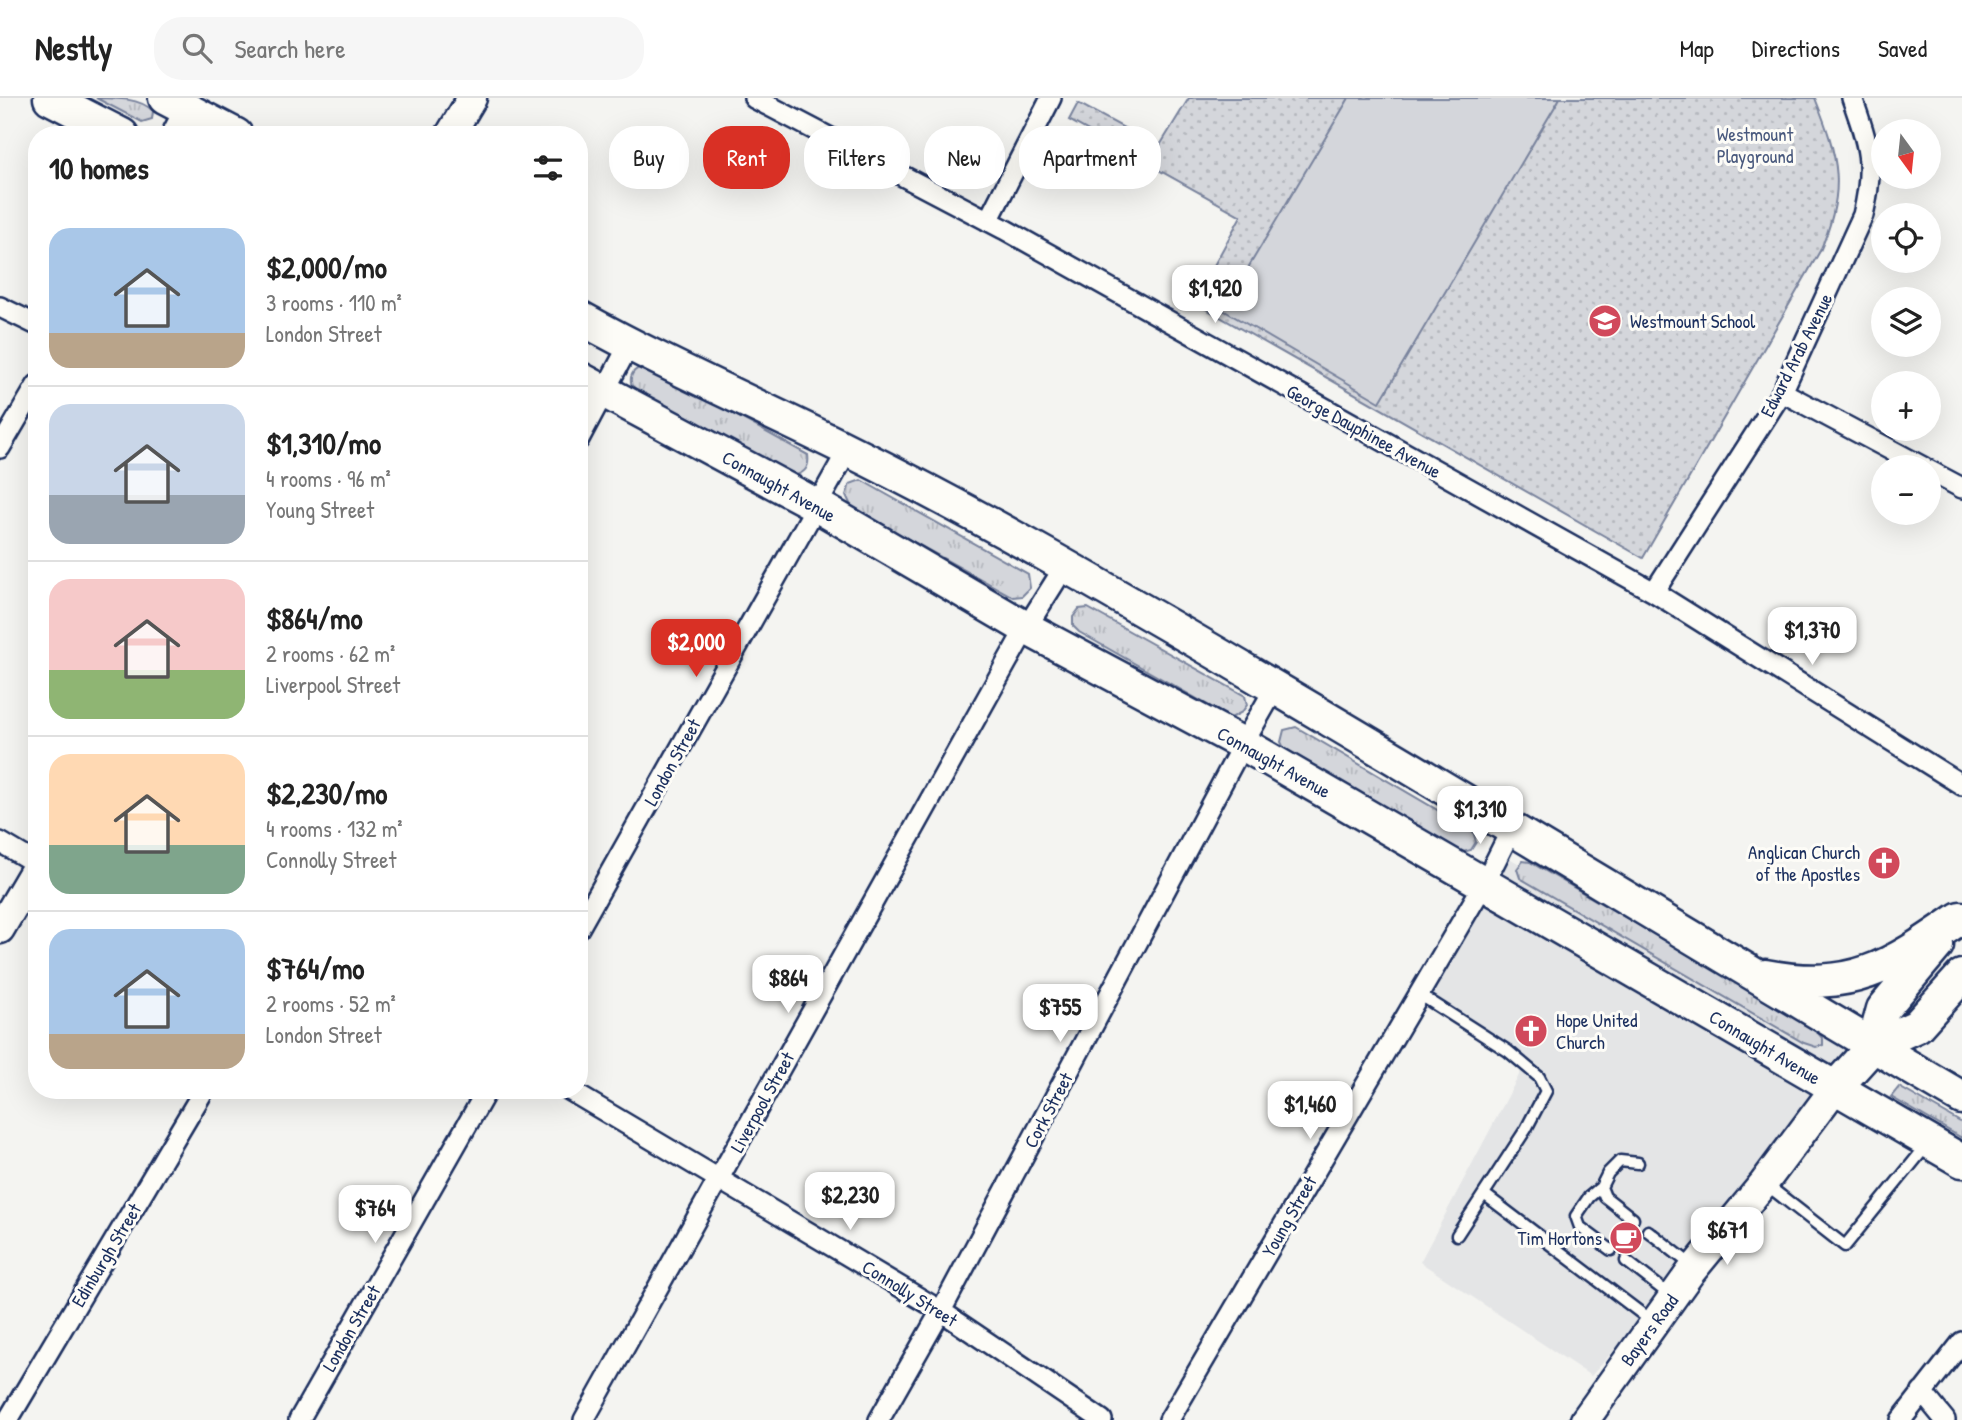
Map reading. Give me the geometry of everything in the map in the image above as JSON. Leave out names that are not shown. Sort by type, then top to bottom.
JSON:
[{"type":"main road","points":[[50,98],[104,126]]},
{"type":"main road","points":[[455,126],[472,98]]},
{"type":"main road","points":[[174,114],[209,126]]},
{"type":"main road","points":[[588,322],[629,345],[848,450],[1065,566],[1512,828],[1749,973],[1962,1098]]},
{"type":"main road","name":"Connaught Avenue","points":[[593,385],[816,505],[1026,628],[1243,744],[1962,1161]]},
{"type":"main road","points":[[0,929],[28,881]]},
{"type":"main road","points":[[1749,973],[1796,982],[1843,980],[1888,964],[1920,946],[1961,917]]},
{"type":"main road","name":"Bayers Road","points":[[1873,1046],[1883,1009],[1961,917]]},
{"type":"main road","name":"Bayers Road","points":[[1585,1420],[1695,1267],[1764,1183],[1835,1088],[1873,1046],[1917,1026],[1959,981]]},
{"type":"street","name":"George Dauphinee Avenue","points":[[754,98],[988,220],[1654,592],[1955,781]]},
{"type":"street","points":[[988,220],[1051,98]]},
{"type":"street","name":"Edward Arab Avenue","points":[[1654,592],[1782,393],[1863,215],[1870,185],[1870,156],[1852,98]]},
{"type":"street","points":[[0,307],[28,321]]},
{"type":"street","points":[[588,404],[593,385],[629,345]]},
{"type":"street","points":[[1782,393],[1900,455]]},
{"type":"street","points":[[0,448],[28,400]]},
{"type":"street","name":"London Street","points":[[588,912],[848,450]]},
{"type":"street","points":[[1941,477],[1962,488]]},
{"type":"street","name":"Liverpool Street","points":[[584,1420],[1026,628],[1065,566]]},
{"type":"street","name":"Cork Street","points":[[880,1420],[1275,688]]},
{"type":"street","name":"Young Street","points":[[1169,1420],[1485,882],[1512,828]]},
{"type":"street","points":[[0,842],[28,859]]},
{"type":"street","name":"Edinburgh Street","points":[[8,1420],[199,1099]]},
{"type":"street","name":"London Street","points":[[299,1420],[482,1099]]},
{"type":"street","name":"Connolly Street","points":[[584,1099],[941,1311],[1102,1420]]},
{"type":"street","points":[[1900,1420],[1962,1342]]},
{"type":"street","points":[[1922,1392],[1945,1420]]},
{"type":"lane","points":[[1419,994],[1508,1051],[1539,1077],[1545,1091],[1526,1129],[1457,1235]]},
{"type":"lane","points":[[1764,1183],[1845,1246],[1930,1142]]},
{"type":"lane","points":[[1611,1250],[1580,1227],[1576,1216],[1620,1161],[1638,1163]]},
{"type":"lane","points":[[1601,1187],[1605,1198],[1633,1219]]},
{"type":"lane","points":[[1484,1194],[1654,1323]]},
{"type":"lane","points":[[1648,1231],[1695,1267]]},
{"type":"lane","points":[[1626,1261],[1673,1297]]},
{"type":"shaded area","points":[[1490,847],[1870,1064],[1591,1376],[1420,1262],[1525,1064],[1417,991]]},
{"type":"green space","points":[[96,98],[142,103],[153,111],[152,119],[142,122]]},
{"type":"green space","name":"Westmount Playground","points":[[1189,98],[1815,98],[1830,139],[1837,174],[1837,192],[1829,229],[1820,251],[1643,558],[1194,302],[1241,216],[1161,171],[1161,144]]},
{"type":"green space","points":[[1349,98],[1560,98],[1380,402],[1223,310]]},
{"type":"green space","points":[[1078,103],[1120,126],[1080,126],[1069,120]]},
{"type":"green space","points":[[646,366],[808,455],[807,468],[802,473],[790,476],[634,390],[632,374]]},
{"type":"green space","points":[[861,480],[1028,574],[1030,588],[1022,596],[1013,597],[852,508],[846,495],[850,484]]},
{"type":"green space","points":[[1088,608],[1245,696],[1247,705],[1242,712],[1231,718],[1079,632],[1073,626],[1073,617],[1079,609]]},
{"type":"green space","points":[[1296,727],[1473,831],[1476,842],[1471,850],[1463,852],[1285,750],[1281,742],[1284,730]]},
{"type":"green space","points":[[1523,861],[1530,862],[1813,1027],[1823,1039],[1823,1045],[1816,1047],[1804,1043],[1520,878],[1517,869]]},
{"type":"green space","points":[[1899,1087],[1962,1123],[1962,1138],[1891,1097]]},
{"type":"place","name":"Westmount School","points":[[1605,321]]},
{"type":"place","name":"Anglican Church of the Apostles","points":[[1884,863]]},
{"type":"place","name":"Hope United Church","points":[[1531,1031]]},
{"type":"place","name":"Tim Hortons","points":[[1626,1238]]}]
